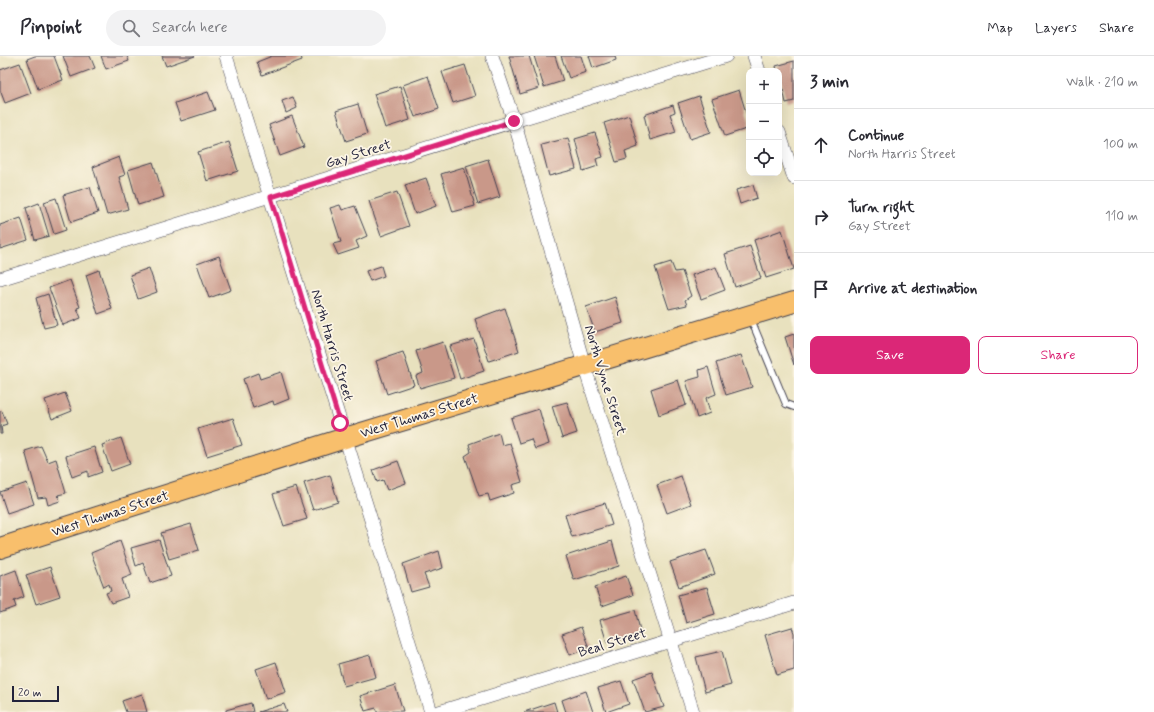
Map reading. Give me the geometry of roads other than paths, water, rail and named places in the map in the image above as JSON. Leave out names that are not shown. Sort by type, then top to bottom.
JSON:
[{"type":"main road","name":"West Thomas Street","points":[[0,548],[345,438],[794,302]]},
{"type":"street","name":"North Harris Street","points":[[226,56],[431,712]]},
{"type":"street","name":"North Vyne Street","points":[[492,56],[514,121],[584,365],[693,712]]},
{"type":"street","name":"Gay Street","points":[[0,279],[726,56]]},
{"type":"street","points":[[754,56],[758,68]]},
{"type":"street","points":[[782,140],[794,178]]},
{"type":"street","name":"Beal Street","points":[[439,712],[794,603]]},
{"type":"lane","points":[[749,316],[786,404],[794,407]]}]
